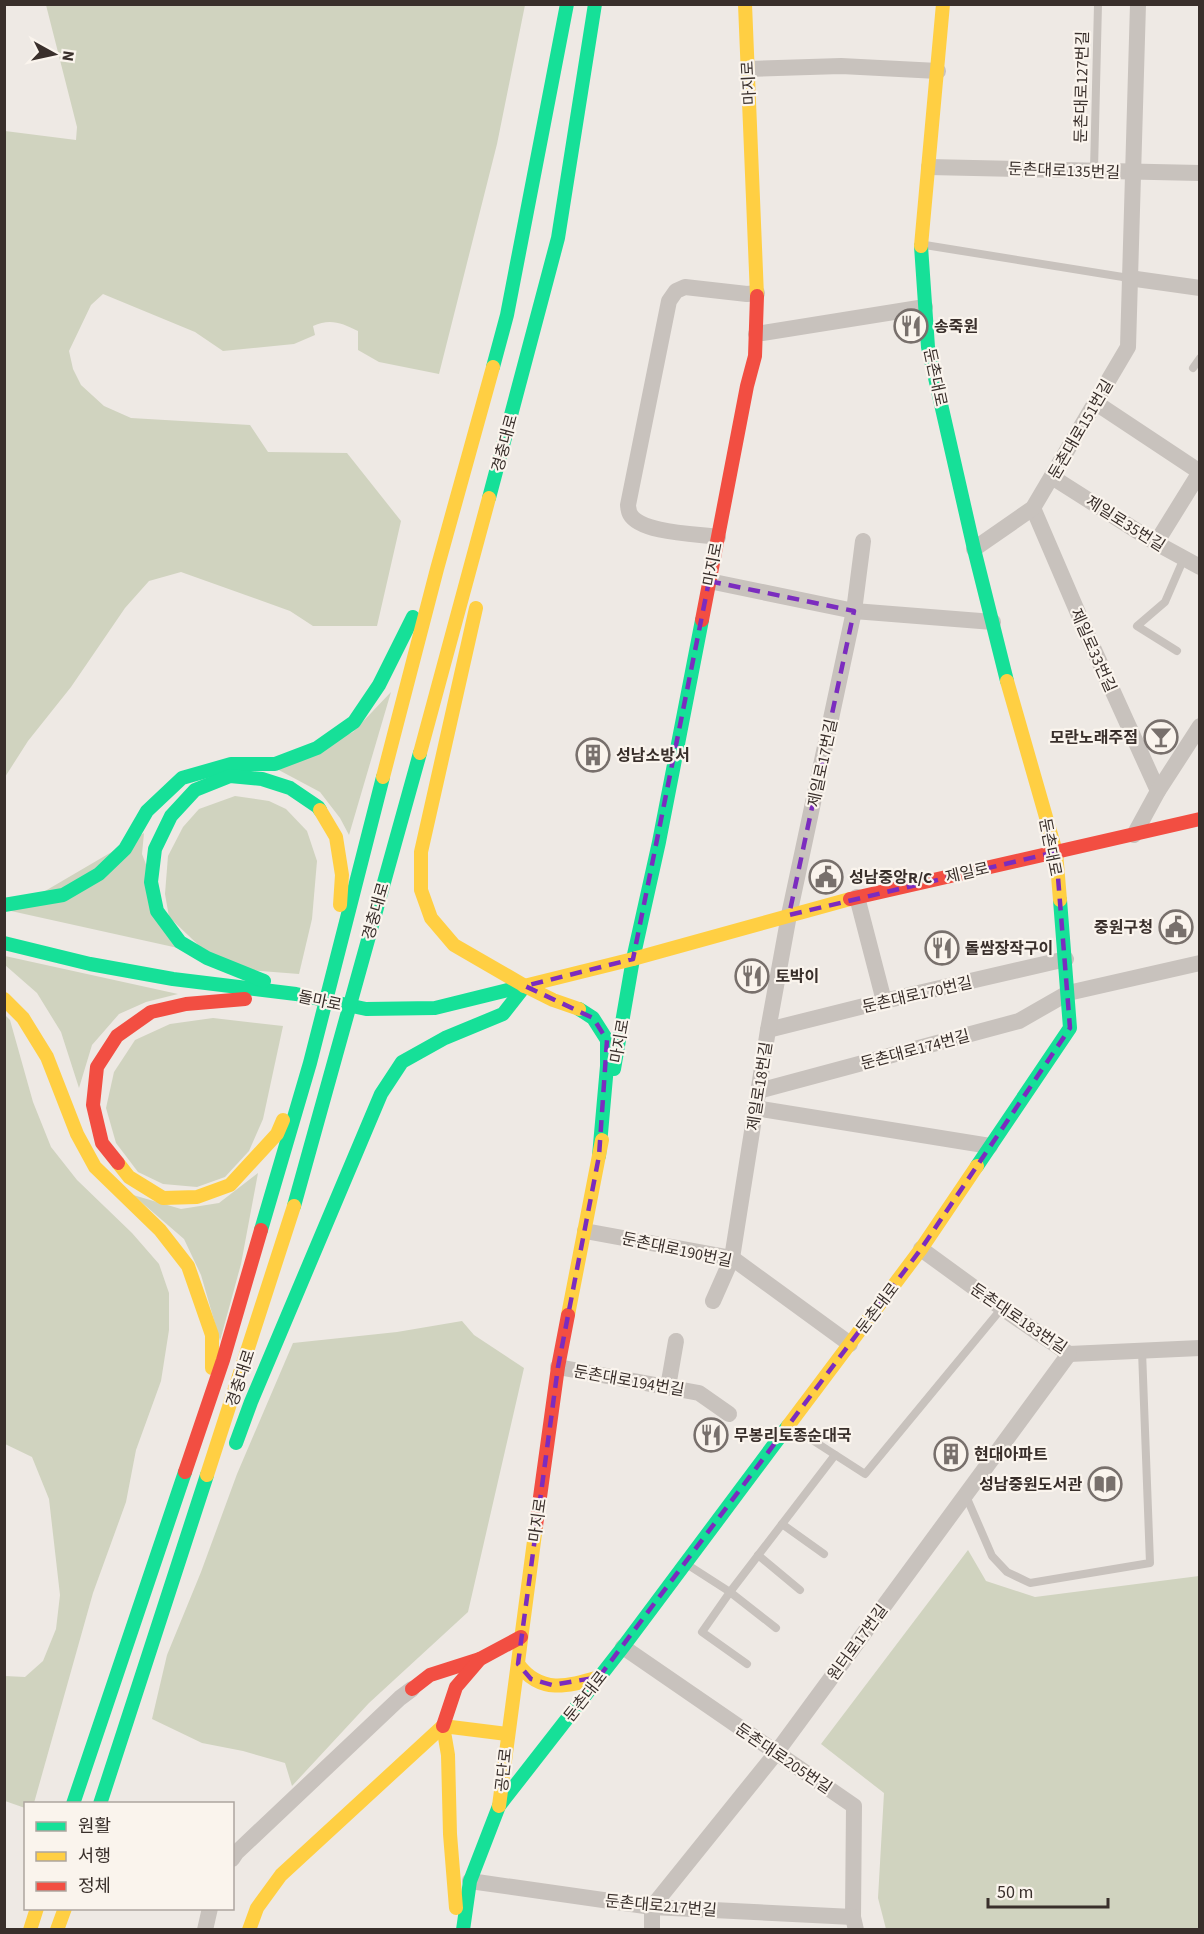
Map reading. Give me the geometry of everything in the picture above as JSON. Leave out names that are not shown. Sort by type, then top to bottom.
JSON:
[{"type":"main road","name":"경충대로","points":[[73,1802],[223,1360],[310,1063],[437,569],[507,315],[567,4]]},
{"type":"main road","name":"경충대로","points":[[101,1802],[282,1246],[333,1069],[480,533],[558,238],[595,4]]},
{"type":"main road","name":"마지로","points":[[507,1734],[558,1367],[599,1156],[633,959],[659,842],[747,386],[755,356],[758,293],[745,4]]},
{"type":"main road","name":"둔촌대로","points":[[463,1929],[470,1881],[500,1806],[623,1647],[921,1249],[1070,1028],[1056,852],[974,549],[928,347],[921,244],[944,4]]},
{"type":"main road","points":[[480,533],[477,606],[421,852],[421,890],[431,918],[454,945],[525,986],[553,1000],[576,1007],[593,1018],[607,1040],[599,1156]]},
{"type":"main road","points":[[4,905],[63,895],[99,874],[125,849],[147,811],[182,778],[231,764],[275,764],[316,748],[354,722],[380,685],[437,569]]},
{"type":"main road","points":[[296,994],[207,958],[180,942],[157,911],[151,882],[155,849],[171,816],[195,790],[230,776],[262,779],[290,788],[318,807],[336,837],[342,876],[337,959]]},
{"type":"main road","name":"제일로","points":[[633,959],[856,897],[1200,819]]},
{"type":"main road","name":"돌마로","points":[[4,943],[90,964],[173,979],[296,994],[366,1009],[435,1008],[633,959]]},
{"type":"main road","points":[[231,1458],[251,1402],[381,1094],[402,1062],[445,1038],[503,1014],[525,986]]},
{"type":"main road","points":[[296,994],[186,1004],[151,1012],[117,1035],[98,1067],[93,1105],[102,1143],[129,1177],[163,1197],[197,1197],[230,1185],[277,1134],[310,1063]]},
{"type":"main road","points":[[4,999],[23,1018],[47,1057],[76,1134],[96,1167],[160,1230],[188,1266],[212,1335],[212,1370],[201,1424]]},
{"type":"main road","points":[[101,1802],[130,1739],[190,1571]]},
{"type":"main road","points":[[412,1689],[430,1675],[480,1659],[521,1637]]},
{"type":"main road","points":[[249,1929],[250,1922],[264,1896],[281,1875],[443,1726],[456,1688],[480,1659]]},
{"type":"main road","points":[[518,1664],[531,1679],[552,1685],[577,1684],[599,1677]]},
{"type":"main road","points":[[412,1689],[426,1688],[435,1693],[443,1707],[458,1929]]},
{"type":"main road","points":[[443,1726],[507,1734]]},
{"type":"main road","name":"공단로","points":[[500,1806],[507,1734]]},
{"type":"main road","points":[[30,1929],[36,1910]]},
{"type":"main road","points":[[57,1929],[63,1910]]},
{"type":"street","name":"둔촌대로151번길","points":[[974,549],[1033,508],[1128,347],[1138,4]]},
{"type":"street","points":[[748,69],[841,66],[938,71]]},
{"type":"street","name":"둔촌대로135번길","points":[[929,167],[1200,173]]},
{"type":"street","points":[[1129,278],[1200,288]]},
{"type":"street","points":[[718,537],[651,528],[638,523],[629,514],[628,505],[669,301],[676,291],[685,287],[747,294],[758,293]]},
{"type":"street","points":[[756,334],[925,307]]},
{"type":"street","points":[[1096,403],[1199,472],[1156,543]]},
{"type":"street","name":"제일로35번길","points":[[1052,477],[1156,543],[1200,567]]},
{"type":"street","name":"제일로33번길","points":[[1033,508],[1158,791]]},
{"type":"street","name":"제일로17번길","points":[[789,915],[854,611],[863,541]]},
{"type":"street","points":[[709,581],[854,611],[993,622]]},
{"type":"street","points":[[1134,835],[1158,791],[1200,726]]},
{"type":"street","points":[[856,897],[884,1001]]},
{"type":"street","name":"제일로18번길","points":[[714,1301],[732,1258],[755,1108],[789,915]]},
{"type":"street","name":"둔촌대로170번길","points":[[768,1030],[1066,959]]},
{"type":"street","name":"둔촌대로174번길","points":[[758,1092],[1019,1021],[1068,993],[1200,963]]},
{"type":"street","points":[[755,1108],[990,1146]]},
{"type":"street","name":"둔촌대로190번길","points":[[585,1231],[732,1258],[850,1344]]},
{"type":"street","name":"둔촌대로183번길","points":[[921,1249],[1069,1354],[1200,1348]]},
{"type":"street","points":[[668,1387],[676,1341]]},
{"type":"street","name":"원터로17번길","points":[[652,1907],[776,1753],[1069,1354]]},
{"type":"street","name":"둔촌대로194번길","points":[[558,1367],[699,1393],[729,1414]]},
{"type":"street","name":"둔촌대로205번길","points":[[623,1647],[854,1806],[855,1923]]},
{"type":"street","points":[[234,1856],[412,1689]]},
{"type":"street","name":"둔촌대로217번길","points":[[470,1881],[652,1907],[855,1923]]},
{"type":"street","points":[[651,1929],[652,1907]]},
{"type":"street","points":[[205,1929],[210,1910]]},
{"type":"lane","name":"둔촌대로127번길","points":[[1094,170],[1098,4]]},
{"type":"lane","points":[[921,244],[1129,278]]},
{"type":"lane","points":[[1193,368],[1200,358]]},
{"type":"lane","points":[[1177,651],[1137,627],[1165,602],[1184,558]]},
{"type":"lane","points":[[789,1425],[865,1474],[1002,1308]]},
{"type":"lane","points":[[966,1495],[992,1556],[1007,1572],[1030,1583],[1150,1563],[1142,1351]]},
{"type":"lane","points":[[747,1664],[702,1632],[758,1555],[836,1455]]},
{"type":"lane","points":[[782,1524],[824,1554]]},
{"type":"lane","points":[[758,1555],[800,1590]]},
{"type":"lane","points":[[686,1563],[730,1592],[776,1628]]},
{"type":"highlighted area","points":[[709,581],[854,611],[789,915],[1056,852],[1070,1028],[921,1249],[599,1677],[552,1685],[531,1679],[518,1664],[558,1367],[599,1156],[607,1040],[593,1018],[525,986],[633,959]]},
{"type":"green space","points":[[46,5],[525,5],[497,144],[439,374],[379,362],[358,350],[358,331],[336,322],[325,322],[313,326],[315,335],[294,344],[223,351],[195,332],[103,294],[91,305],[69,351],[73,369],[81,385],[104,406],[131,418],[250,425],[268,452],[347,453],[401,521],[377,626],[313,626],[290,611],[181,572],[149,581],[125,608],[71,687],[28,741],[5,777],[5,131],[76,140],[77,127]]},
{"type":"green space","points":[[391,692],[349,835],[340,818],[320,792],[275,768],[353,732]]},
{"type":"green space","points":[[235,796],[269,801],[286,809],[307,831],[317,861],[312,919],[299,974],[248,970],[212,958],[169,917],[165,894],[168,856],[183,827],[199,809]]},
{"type":"green space","points":[[144,833],[142,854],[178,948],[11,911]]},
{"type":"green space","points":[[5,956],[178,994],[146,1002],[119,1014],[92,1045],[79,1088],[61,1032],[37,993],[5,965]]},
{"type":"green space","points":[[4,1014],[10,1020],[33,1102],[51,1147],[77,1180],[132,1233],[159,1264],[169,1293],[169,1330],[161,1381],[136,1450],[126,1502],[93,1593],[34,1802],[24,1802],[24,1808],[5,1801],[5,1676],[25,1677],[43,1661],[56,1629],[60,1595],[49,1499],[32,1457],[5,1444]]},
{"type":"green space","points":[[213,1018],[283,1026],[263,1119],[249,1151],[225,1177],[197,1187],[163,1184],[138,1172],[116,1143],[106,1108],[114,1072],[135,1040],[170,1024]]},
{"type":"green space","points":[[258,1173],[241,1264],[220,1341],[201,1275],[184,1239],[133,1195],[181,1209],[219,1203]]},
{"type":"green space","points":[[462,1321],[474,1335],[524,1368],[468,1612],[369,1703],[292,1786],[285,1763],[243,1751],[202,1743],[152,1719],[167,1655],[237,1474],[293,1343],[397,1332]]},
{"type":"green space","points":[[968,1550],[986,1581],[1035,1597],[1199,1576],[1199,1929],[886,1929],[878,1898],[884,1793],[821,1744]]},
{"type":"traffic: fast","points":[[493,367],[507,315],[567,4]]},
{"type":"traffic: fast","points":[[489,498],[558,238],[595,4]]},
{"type":"traffic: fast","points":[[921,246],[928,347],[1007,681]]},
{"type":"traffic: fast","points":[[4,905],[63,895],[99,874],[125,849],[147,811],[182,778],[231,764],[275,764],[317,748],[354,722],[379,685],[413,617]]},
{"type":"traffic: fast","points":[[614,1069],[633,959],[659,842],[702,620]]},
{"type":"traffic: fast","points":[[294,1206],[420,753]]},
{"type":"traffic: fast","points":[[264,981],[207,958],[180,942],[157,911],[151,882],[155,849],[171,816],[195,790],[230,776],[262,779],[290,788],[320,810]]},
{"type":"traffic: fast","points":[[261,1230],[310,1063],[383,777]]},
{"type":"traffic: fast","points":[[977,1166],[1070,1028],[1060,900]]},
{"type":"traffic: fast","points":[[4,943],[90,964],[173,979],[296,994],[366,1009],[435,1008],[524,986]]},
{"type":"traffic: fast","points":[[236,1443],[251,1402],[381,1094],[402,1062],[445,1038],[503,1014],[525,986]]},
{"type":"traffic: fast","points":[[579,1009],[593,1018],[607,1040],[599,1156]]},
{"type":"traffic: fast","points":[[463,1930],[470,1881],[499,1806],[623,1647],[788,1426]]},
{"type":"traffic: fast","points":[[74,1802],[185,1472]]},
{"type":"traffic: fast","points":[[101,1802],[207,1475]]},
{"type":"traffic: slow","points":[[745,4],[757,296]]},
{"type":"traffic: slow","points":[[921,246],[943,4]]},
{"type":"traffic: slow","points":[[383,777],[493,367]]},
{"type":"traffic: slow","points":[[420,753],[489,498]]},
{"type":"traffic: slow","points":[[476,608],[421,852],[421,890],[431,918],[454,945],[525,986],[553,1000],[579,1009]]},
{"type":"traffic: slow","points":[[1007,681],[1056,852],[1060,900]]},
{"type":"traffic: slow","points":[[320,810],[336,837],[342,875],[340,905]]},
{"type":"traffic: slow","points":[[633,959],[850,899]]},
{"type":"traffic: slow","points":[[524,986],[633,959]]},
{"type":"traffic: slow","points":[[4,999],[23,1018],[47,1057],[77,1134],[95,1167],[160,1230],[188,1266],[212,1335],[212,1368]]},
{"type":"traffic: slow","points":[[118,1163],[129,1177],[163,1198],[197,1197],[230,1185],[277,1134],[283,1120]]},
{"type":"traffic: slow","points":[[568,1315],[602,1140]]},
{"type":"traffic: slow","points":[[788,1426],[921,1249],[977,1166]]},
{"type":"traffic: slow","points":[[207,1475],[294,1206]]},
{"type":"traffic: slow","points":[[499,1806],[536,1526]]},
{"type":"traffic: slow","points":[[518,1664],[527,1674],[545,1684],[566,1685],[599,1677]]},
{"type":"traffic: slow","points":[[249,1930],[257,1908],[281,1875],[443,1726],[507,1734]]},
{"type":"traffic: slow","points":[[443,1726],[448,1755],[450,1834],[456,1908]]},
{"type":"traffic: slow","points":[[30,1930],[36,1910]]},
{"type":"traffic: slow","points":[[57,1930],[64,1910]]},
{"type":"traffic: jam","points":[[702,620],[747,386],[755,356],[757,296]]},
{"type":"traffic: jam","points":[[850,899],[1200,819]]},
{"type":"traffic: jam","points":[[118,1163],[102,1143],[93,1105],[97,1067],[117,1036],[151,1012],[186,1004],[245,999]]},
{"type":"traffic: jam","points":[[185,1472],[223,1360],[261,1230]]},
{"type":"traffic: jam","points":[[536,1526],[558,1367],[568,1315]]},
{"type":"traffic: jam","points":[[443,1726],[456,1687],[480,1659],[521,1637]]},
{"type":"traffic: jam","points":[[412,1689],[430,1675],[480,1659]]},
{"type":"place","name":"송죽원","points":[[911,326]]},
{"type":"place","name":"모란노래주점","points":[[1161,737]]},
{"type":"place","name":"성남소방서","points":[[593,755]]},
{"type":"place","name":"성남중앙R/C","points":[[826,877]]},
{"type":"place","name":"중원구청","points":[[1176,927]]},
{"type":"place","name":"돌쌈장작구이","points":[[942,948]]},
{"type":"place","name":"토박이","points":[[752,976]]},
{"type":"place","name":"무봉리토종순대국","points":[[711,1435]]},
{"type":"place","name":"현대아파트","points":[[951,1454]]},
{"type":"place","name":"성남중원도서관","points":[[1105,1484]]}]
